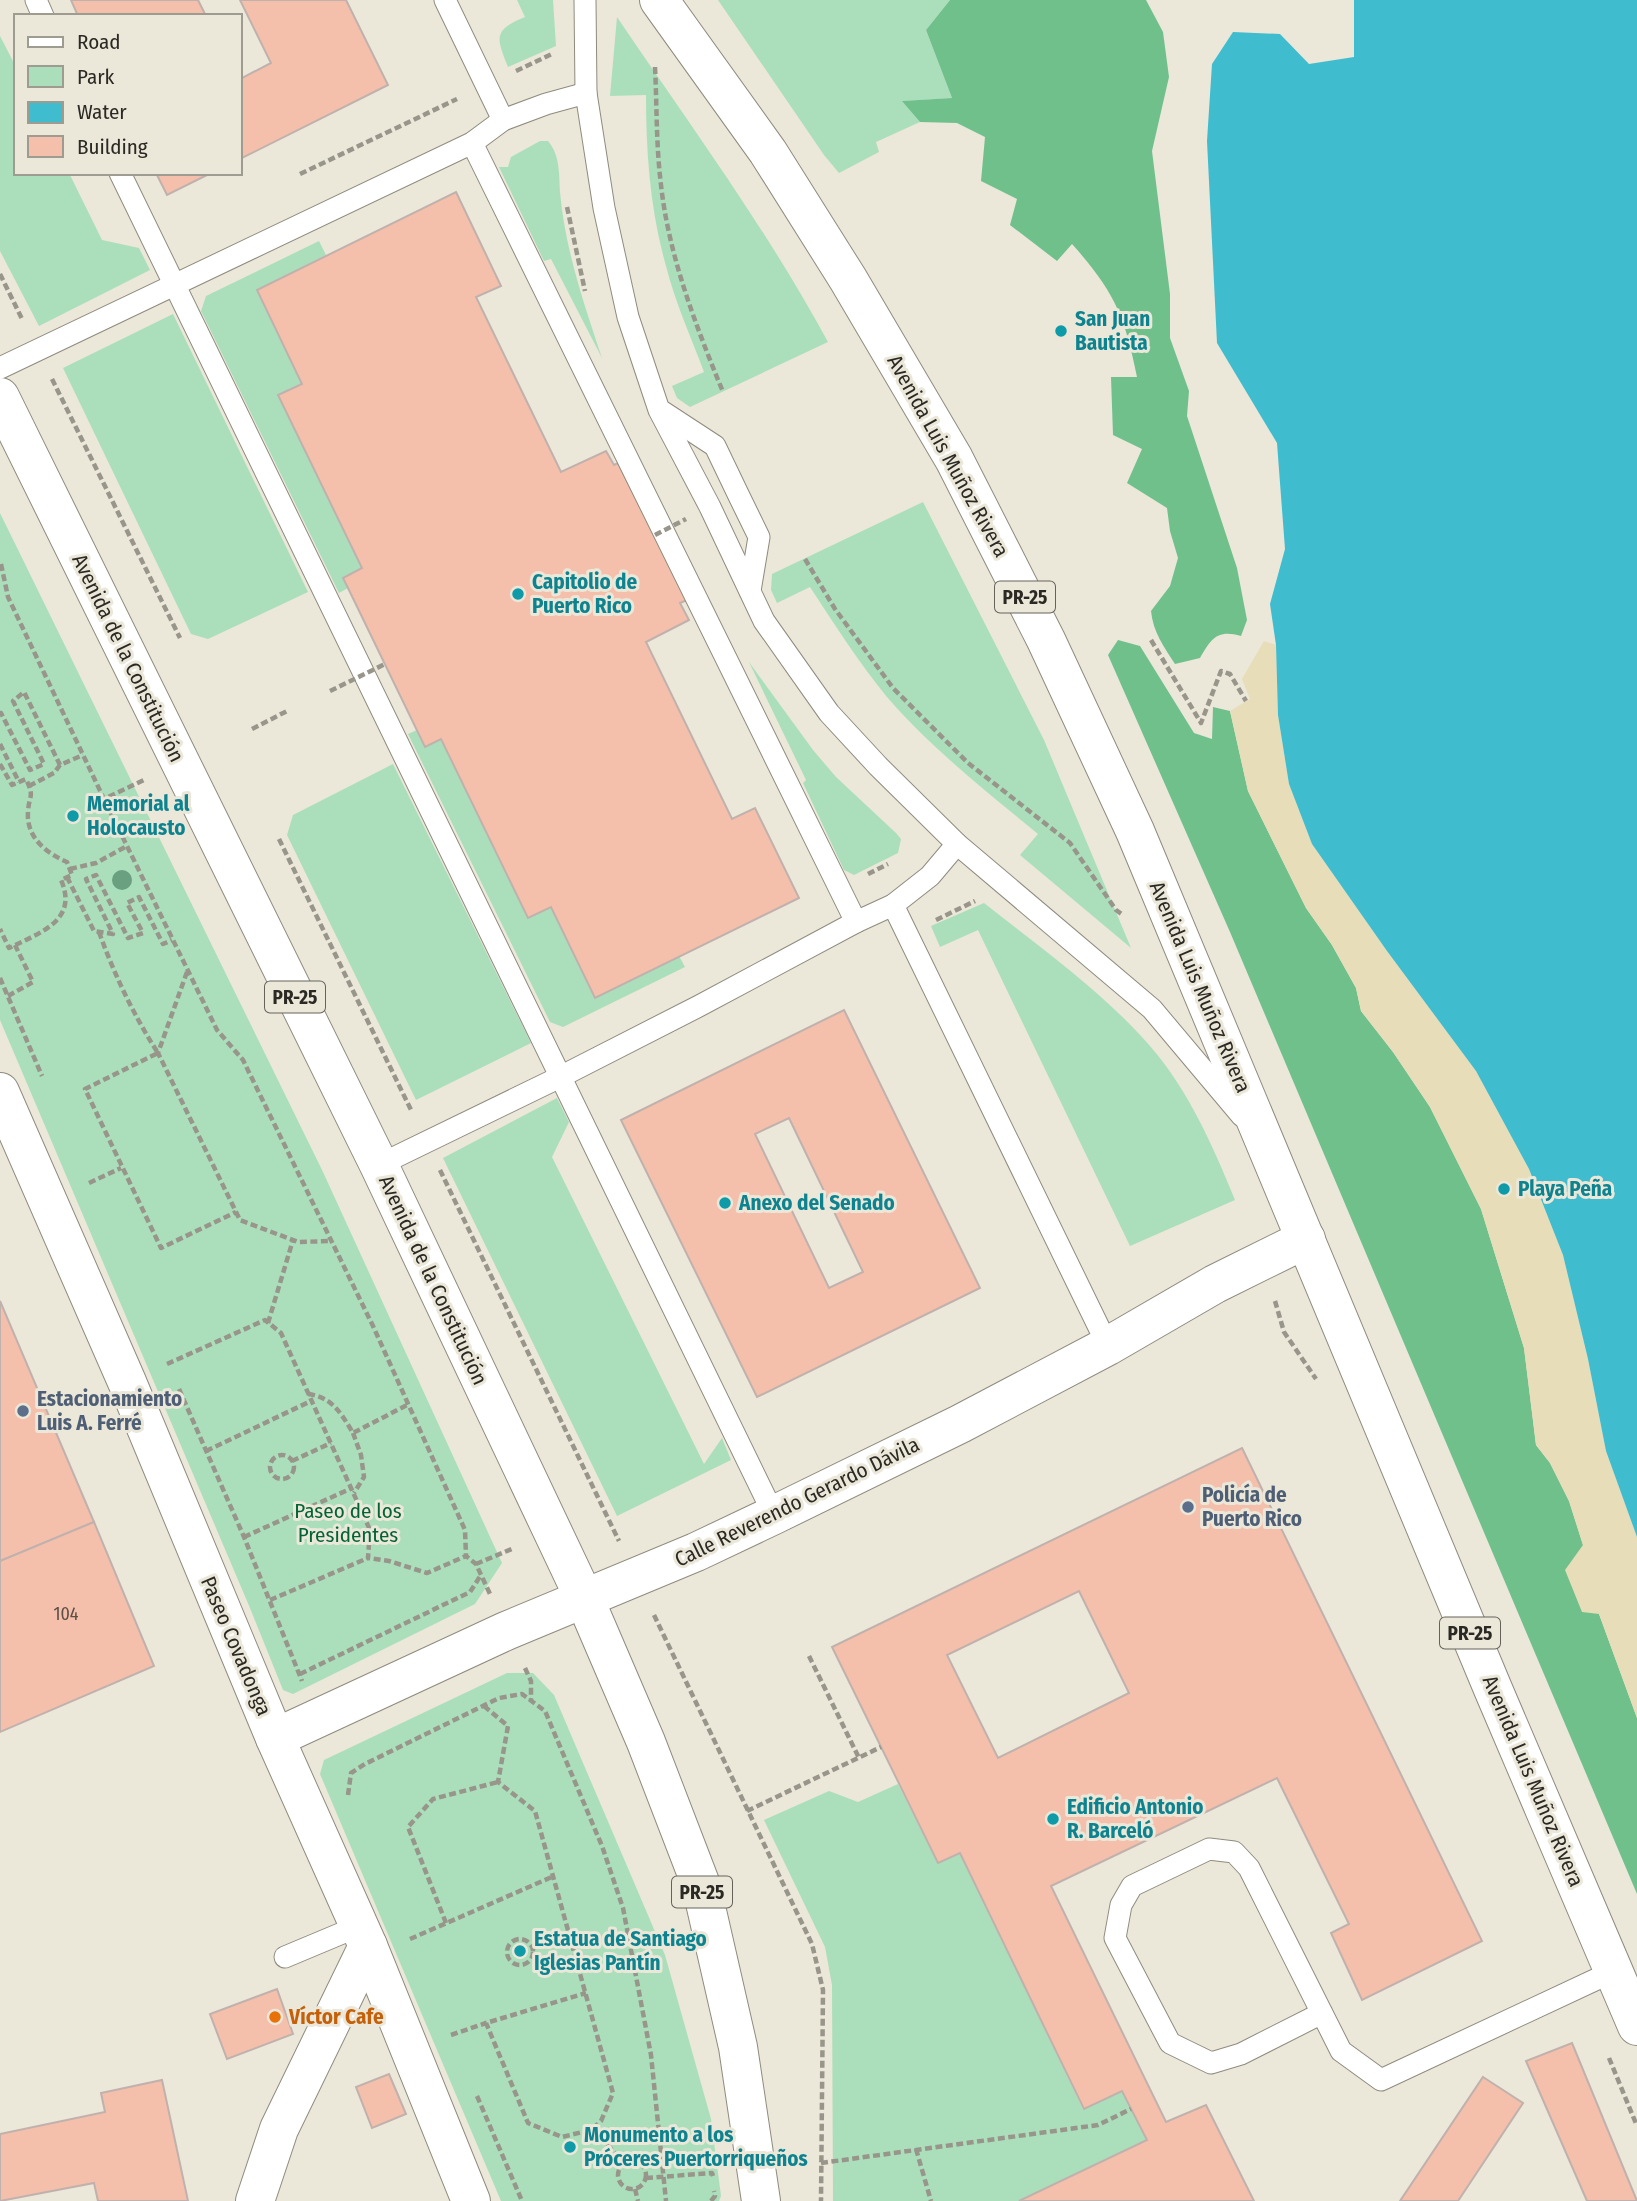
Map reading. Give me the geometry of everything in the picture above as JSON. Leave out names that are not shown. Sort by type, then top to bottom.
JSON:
[{"type":"main road","name":"Avenida Luis Muñoz Rivera","points":[[659,0],[768,152],[848,279],[954,459],[1046,640],[1135,831],[1493,1689],[1637,2026]]},
{"type":"main road","name":"Avenida de la Constitución","points":[[0,397],[379,1165],[585,1600],[646,1742],[701,1885],[738,2047],[761,2201]]},
{"type":"main road","name":"Paseo Covadonga","points":[[0,1092],[127,1382],[275,1738],[363,1936],[471,2201]]},
{"type":"main road","name":"Calle Reverendo Gerardo Dávila","points":[[275,1738],[506,1631],[636,1578],[774,1515],[960,1424],[1108,1346],[1215,1284],[1306,1239]]},
{"type":"main road","points":[[256,2201],[279,2129],[363,1936]]},
{"type":"lane","points":[[445,0],[503,120]]},
{"type":"lane","points":[[585,0],[586,93],[604,208],[628,317],[659,410],[764,621],[829,713],[878,766],[957,844],[1152,1009],[1264,1141]]},
{"type":"lane","points":[[0,368],[472,143],[503,120],[586,93]]},
{"type":"lane","points":[[472,143],[856,922]]},
{"type":"lane","points":[[121,175],[774,1515]]},
{"type":"lane","points":[[659,410],[715,446],[759,537],[750,591]]},
{"type":"lane","points":[[379,1165],[560,1077],[893,905],[930,876],[957,844]]},
{"type":"lane","points":[[893,905],[1108,1346]]},
{"type":"lane","points":[[1322,2013],[1241,2054],[1211,2063],[1170,2043],[1115,1938],[1121,1905],[1132,1886],[1209,1849],[1234,1852],[1249,1868],[1341,2050],[1381,2080],[1614,1971]]},
{"type":"lane","points":[[285,1957],[363,1936]]},
{"type":"path","points":[[300,174],[561,50]]},
{"type":"path","points":[[659,69],[655,63],[655,123],[661,188],[675,261],[701,339],[723,392]]},
{"type":"path","points":[[0,274],[180,638]]},
{"type":"path","points":[[655,535],[686,519]]},
{"type":"path","points":[[805,559],[835,609],[892,688],[968,763],[1070,843],[1116,910],[1124,916],[1114,895]]},
{"type":"path","points":[[1,564],[8,597],[187,971],[217,1030],[243,1060],[409,1404],[465,1530],[466,1556]]},
{"type":"path","points":[[1152,640],[1201,723],[1221,671],[1230,674],[1246,701]]},
{"type":"path","points":[[330,691],[385,664]]},
{"type":"path","points":[[0,716],[1,713],[30,770],[44,764],[13,701],[24,692],[60,765]]},
{"type":"path","points":[[252,729],[289,710]]},
{"type":"path","points":[[0,744],[19,782]]},
{"type":"path","points":[[29,786],[54,773],[60,765],[83,755]]},
{"type":"path","points":[[0,764],[12,785],[26,779],[33,794],[27,813],[33,837],[50,855],[67,862],[72,875],[61,880],[67,893],[63,913],[52,926],[9,948],[0,929]]},
{"type":"path","points":[[104,799],[133,785]]},
{"type":"path","points":[[279,839],[812,1944],[823,1990],[821,2201]]},
{"type":"path","points":[[69,869],[96,863],[127,846]]},
{"type":"path","points":[[67,877],[94,931],[113,934],[86,879],[96,875],[128,938],[143,933],[127,903],[139,897],[163,944],[172,940]]},
{"type":"path","points":[[906,934],[981,898]]},
{"type":"path","points":[[99,932],[120,982],[240,1220],[293,1240],[331,1241]]},
{"type":"path","points":[[8,996],[33,982],[15,945]]},
{"type":"path","points":[[187,971],[158,1053],[85,1088],[161,1248],[236,1212]]},
{"type":"path","points":[[89,1183],[121,1168]]},
{"type":"path","points":[[268,1323],[293,1240]]},
{"type":"path","points":[[1263,1259],[1283,1332],[1322,1389]]},
{"type":"path","points":[[167,1364],[265,1320],[281,1333],[370,1530],[368,1558]]},
{"type":"path","points":[[244,1537],[353,1490],[364,1477],[361,1455],[353,1433],[333,1403],[320,1395],[308,1394]]},
{"type":"path","points":[[206,1451],[311,1401]]},
{"type":"path","points":[[353,1433],[409,1404]]},
{"type":"path","points":[[292,1461],[331,1443]]},
{"type":"path","points":[[285,1455],[292,1461],[293,1471],[287,1478],[278,1478],[271,1472],[271,1462],[276,1456],[285,1455]]},
{"type":"path","points":[[270,1600],[368,1558],[389,1561],[427,1573]]},
{"type":"path","points":[[300,1674],[470,1592],[481,1574]]},
{"type":"path","points":[[809,1656],[859,1758]]},
{"type":"path","points":[[353,1805],[348,1793],[351,1773],[365,1764],[499,1699],[522,1694],[545,1711],[602,1846],[623,1908],[651,2055],[666,2201]]},
{"type":"path","points":[[484,1706],[509,1726],[498,1782]]},
{"type":"path","points":[[747,1811],[881,1747]]},
{"type":"path","points":[[486,2023],[528,2123],[562,2137],[594,2128],[601,2121],[613,2093],[535,1811],[498,1782]]},
{"type":"path","points":[[446,1923],[408,1826],[433,1799],[498,1782]]},
{"type":"path","points":[[415,1951],[410,1939],[554,1876]]},
{"type":"path","points":[[533,1948],[570,1934]]},
{"type":"path","points":[[518,1938],[528,1940],[533,1948],[534,1954],[523,1965],[513,1963],[508,1954],[509,1944],[518,1938]]},
{"type":"path","points":[[451,2035],[586,1993]]},
{"type":"path","points":[[446,2023],[457,2048]]},
{"type":"path","points":[[1606,2050],[1637,2126]]},
{"type":"path","points":[[473,2086],[522,2201]]},
{"type":"path","points":[[821,2163],[1098,2125],[1131,2109]]},
{"type":"path","points":[[594,2128],[623,2163]]},
{"type":"path","points":[[916,2149],[931,2201]]},
{"type":"path","points":[[633,2161],[642,2164],[646,2178],[642,2185],[635,2189],[626,2188],[618,2181],[618,2171],[623,2163],[633,2161]]},
{"type":"path","points":[[646,2178],[712,2173],[715,2196],[711,2201]]},
{"type":"path","points":[[635,2189],[638,2201]]},
{"type":"green space","points":[[517,0],[553,0],[556,46],[508,67],[500,36],[507,26],[525,17]]},
{"type":"green space","points":[[718,0],[950,0],[926,30],[952,98],[903,101],[920,122],[876,142],[879,152],[839,173]]},
{"type":"green space","points":[[950,0],[1146,0],[1163,32],[1169,77],[1152,151],[1170,294],[1170,338],[1189,391],[1187,416],[1237,568],[1247,620],[1241,636],[1226,634],[1216,637],[1200,658],[1175,664],[1152,619],[1151,611],[1170,586],[1178,558],[1167,508],[1127,483],[1142,449],[1113,435],[1111,377],[1137,377],[1128,337],[1116,305],[1098,276],[1072,244],[1057,261],[1010,225],[1017,199],[981,181],[985,137],[957,123],[920,122],[902,101],[952,98],[926,30]]},
{"type":"green space","points":[[617,17],[753,218],[828,342],[690,407],[677,398],[672,386],[704,372],[674,293],[656,224],[650,181],[646,95],[610,96]]},
{"type":"green space","points":[[0,36],[14,63],[14,175],[70,175],[102,240],[139,248],[150,270],[39,326],[0,251]]},
{"type":"green space","points":[[540,141],[548,141],[557,158],[571,255],[602,358],[551,259],[544,261],[499,167],[508,167],[511,157]]},
{"type":"green space","points":[[319,241],[326,255],[257,291],[302,384],[279,395],[362,568],[343,578],[348,588],[339,593],[201,311],[206,296]]},
{"type":"green space","points":[[173,314],[308,592],[208,639],[191,634],[63,368]]},
{"type":"green space","points":[[923,502],[1044,740],[1131,948],[1020,855],[1038,834],[960,769],[904,716],[847,644],[810,587],[777,603],[771,590],[772,574]]},
{"type":"green space","name":"Paseo de los Presidentes","points":[[0,513],[323,1172],[502,1563],[475,1604],[293,1694],[283,1690],[0,1020]]},
{"type":"green space","points":[[1118,640],[1140,646],[1194,733],[1212,739],[1213,707],[1230,711],[1248,791],[1306,908],[1332,945],[1356,988],[1361,1011],[1430,1107],[1481,1209],[1524,1348],[1536,1445],[1550,1463],[1569,1501],[1583,1545],[1599,1614],[1637,1718],[1637,1894],[1230,932],[1108,655]]},
{"type":"green space","points":[[749,662],[836,777],[901,839],[898,853],[854,875],[844,870],[803,783],[806,780]]},
{"type":"green space","points":[[417,730],[425,747],[441,739],[528,918],[551,907],[595,997],[679,956],[685,967],[563,1027],[550,1022],[408,734]]},
{"type":"green space","points":[[393,764],[531,1043],[416,1100],[287,835],[293,815]]},
{"type":"green space","points":[[984,903],[1091,988],[1150,1046],[1188,1100],[1209,1139],[1235,1200],[1130,1246],[978,930],[940,947],[931,926]]},
{"type":"green space","points":[[557,1098],[569,1122],[552,1157],[704,1464],[722,1438],[731,1460],[617,1516],[443,1158]]},
{"type":"green space","points":[[507,1673],[533,1673],[554,1695],[665,1955],[711,2119],[721,2196],[719,2201],[501,2201],[320,1774],[324,1760]]},
{"type":"green space","points":[[898,1784],[937,1862],[960,1853],[1083,2109],[1122,2091],[1147,2140],[1019,2201],[833,2201],[832,1985],[825,1947],[764,1820],[829,1791],[858,1802]]},
{"type":"sand","name":"Playa Peña","points":[[1264,641],[1276,645],[1278,715],[1289,784],[1312,844],[1476,1071],[1529,1169],[1563,1255],[1588,1359],[1606,1451],[1637,1537],[1637,1718],[1599,1614],[1582,1612],[1565,1570],[1583,1545],[1569,1501],[1550,1463],[1536,1445],[1524,1348],[1481,1209],[1430,1107],[1361,1011],[1356,988],[1332,945],[1306,908],[1248,791],[1230,711],[1250,699],[1242,679]]},
{"type":"water","points":[[1354,0],[1637,0],[1637,1537],[1606,1451],[1588,1359],[1563,1255],[1529,1169],[1476,1071],[1312,844],[1289,784],[1278,715],[1276,645],[1270,604],[1285,549],[1277,443],[1217,343],[1207,141],[1212,64],[1233,32],[1280,34],[1309,64],[1354,57]]},
{"type":"building","points":[[71,0],[198,0],[205,14],[77,14]]},
{"type":"building","points":[[240,0],[346,0],[388,85],[242,158],[242,78],[271,63]]},
{"type":"building","points":[[157,175],[207,175],[167,195]]},
{"type":"building","name":"Capitolio de Puerto Rico","points":[[456,192],[501,286],[476,297],[561,472],[606,451],[614,465],[618,463],[687,600],[680,603],[689,620],[646,642],[732,819],[755,808],[799,898],[595,998],[551,907],[528,918],[441,739],[425,747],[343,578],[362,568],[278,395],[302,384],[257,290]]},
{"type":"building","name":"Anexo del Senado","points":[[844,1010],[980,1288],[757,1397],[621,1120]],"holes":[[[789,1118],[863,1272],[829,1288],[755,1134]]]},
{"type":"building","name":"Estacionamiento Luis A. Ferré","points":[[0,1301],[94,1522],[0,1561]]},
{"type":"building","name":"Edificio Antonio R. Barceló","points":[[1242,1448],[1482,1941],[1362,2000],[1331,1933],[1349,1924],[1277,1778],[1051,1886],[1166,2122],[1206,2105],[1254,2201],[1019,2201],[1147,2140],[1122,2091],[1084,2109],[960,1853],[938,1863],[832,1647]],"holes":[[[1079,1591],[1129,1693],[998,1758],[947,1655]]]},
{"type":"building","points":[[94,1522],[154,1666],[0,1732],[0,1561]]},
{"type":"building","points":[[277,1989],[293,2034],[227,2059],[210,2014]]},
{"type":"building","points":[[1572,2043],[1637,2201],[1587,2201],[1526,2061]]},
{"type":"building","points":[[389,2074],[406,2114],[372,2128],[356,2087]]},
{"type":"building","points":[[1483,2077],[1523,2103],[1458,2201],[1400,2201]]},
{"type":"building","points":[[162,2080],[188,2201],[98,2201],[94,2183],[0,2201],[0,2134],[105,2112],[101,2093]]},
{"type":"place","name":"San Juan Bautista","points":[[1061,331]]},
{"type":"place","name":"Capitolio de Puerto Rico","points":[[518,594]]},
{"type":"place","name":"Memorial al Holocausto","points":[[73,816]]},
{"type":"place","name":"Playa Peña","points":[[1504,1189]]},
{"type":"place","name":"Anexo del Senado","points":[[725,1203]]},
{"type":"place","name":"Estacionamiento Luis A. Ferré","points":[[23,1411]]},
{"type":"place","name":"Policía de Puerto Rico","points":[[1188,1507]]},
{"type":"place","name":"Edificio Antonio R. Barceló","points":[[1053,1819]]},
{"type":"place","name":"Estatua de Santiago Iglesias Pantín","points":[[520,1951]]},
{"type":"place","name":"Víctor Cafe","points":[[275,2017]]},
{"type":"place","name":"Monumento a los Próceres Puertorriqueños","points":[[570,2147]]}]
